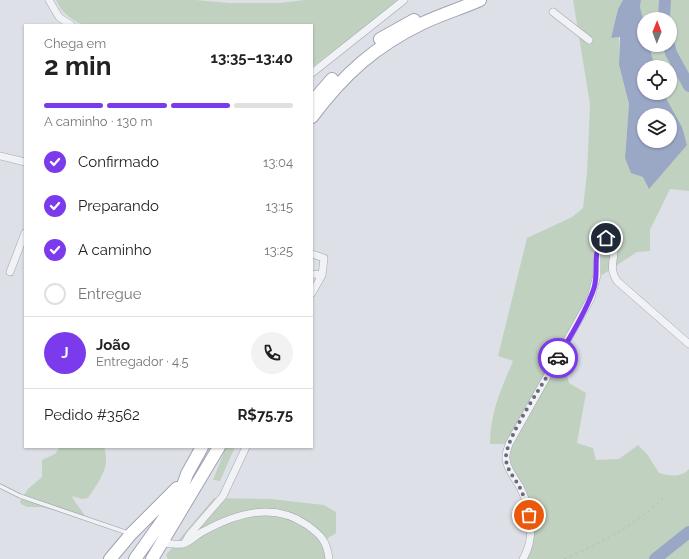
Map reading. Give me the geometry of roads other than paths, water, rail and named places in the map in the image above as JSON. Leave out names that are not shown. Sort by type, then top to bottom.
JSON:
[{"type":"main road","points":[[313,101],[342,69],[365,48],[396,28],[459,0]]},
{"type":"main road","points":[[313,116],[331,91],[357,64],[382,46],[424,23],[480,0]]},
{"type":"main road","points":[[110,559],[131,534],[176,489],[187,474],[201,448]]},
{"type":"main road","points":[[152,559],[218,448]]},
{"type":"main road","points":[[135,559],[172,507],[182,488],[187,474]]},
{"type":"street","points":[[49,0],[59,17],[70,24]]},
{"type":"street","points":[[313,72],[404,0]]},
{"type":"street","points":[[553,12],[589,40]]},
{"type":"street","points":[[0,156],[24,162]]},
{"type":"street","points":[[10,272],[24,236]]},
{"type":"street","points":[[523,559],[528,546],[531,526],[525,499],[507,463],[508,449],[516,430],[556,363],[591,298],[597,275],[597,251],[602,239],[606,238],[613,243],[614,250],[611,265],[612,272],[617,281],[689,344]]},
{"type":"street","points":[[313,254],[324,258],[322,275],[313,291]]},
{"type":"street","points":[[313,274],[322,275]]},
{"type":"street","points":[[184,544],[190,534],[224,496],[246,448]]},
{"type":"street","points":[[162,544],[184,544],[202,532],[236,516],[256,512],[273,511],[296,518],[325,540],[329,559]]},
{"type":"lane","points":[[0,486],[20,496],[131,534]]},
{"type":"water","points":[[623,0],[641,0],[641,12],[637,12],[637,52],[651,52],[653,60],[637,60],[637,100],[667,100],[671,108],[637,108],[637,148],[677,148],[677,118],[682,127],[687,145],[649,189],[643,177],[631,173],[625,158],[629,104],[619,65],[620,37],[611,38],[618,9]]},
{"type":"waterway","points":[[664,12],[665,0]]},
{"type":"waterway","points":[[671,52],[689,86]]},
{"type":"waterway","points":[[655,559],[689,532]]}]
